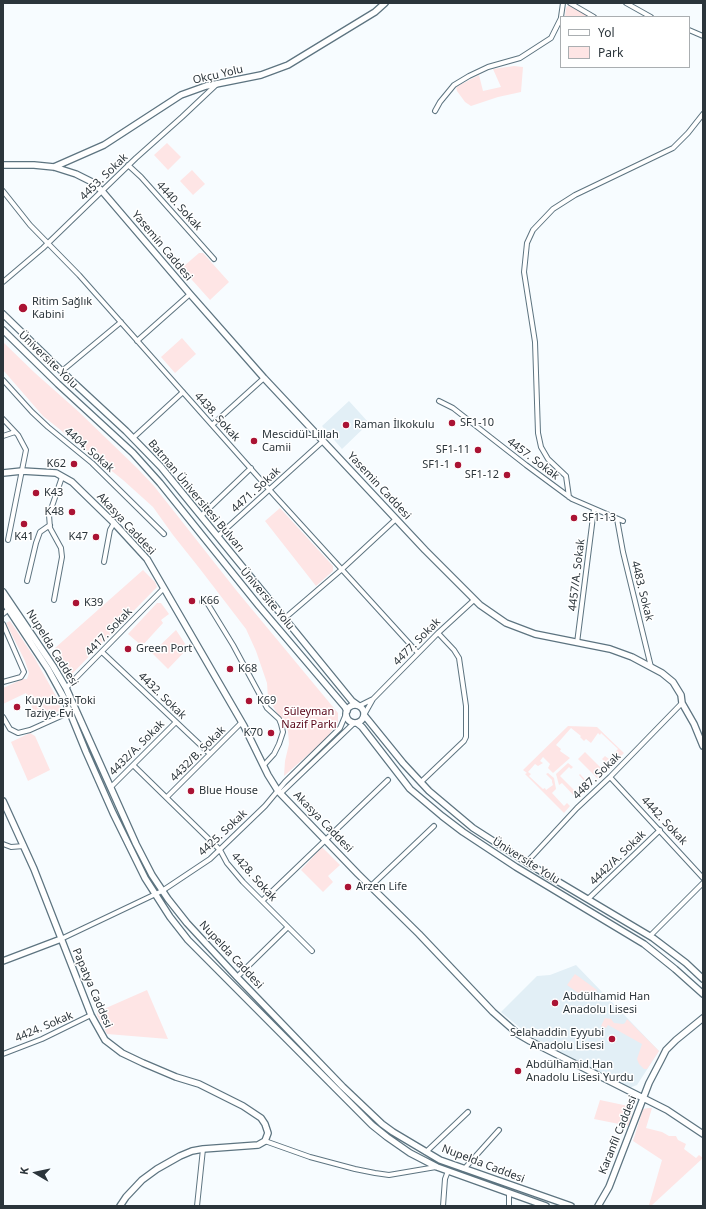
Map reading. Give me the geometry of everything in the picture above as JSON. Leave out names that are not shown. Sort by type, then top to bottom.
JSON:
[{"type":"street","name":"Okçu Yolu","points":[[54,167],[104,145],[181,95],[206,86],[261,75],[288,65],[375,12],[385,3]]},
{"type":"street","points":[[561,16],[563,3]]},
{"type":"street","points":[[570,3],[592,16]]},
{"type":"street","points":[[626,3],[649,16]]},
{"type":"street","points":[[435,111],[440,102],[454,85],[488,67],[520,58],[550,38],[560,20]]},
{"type":"street","points":[[690,30],[703,36]]},
{"type":"street","name":"4453. Sokak","points":[[3,282],[48,243],[128,165],[182,118],[216,84]]},
{"type":"street","points":[[569,497],[566,476],[548,460],[541,447],[538,433],[535,342],[524,272],[528,243],[533,230],[553,209],[575,195],[673,148],[688,133],[703,114]]},
{"type":"street","name":"Yasemin Caddesi","points":[[3,165],[34,165],[54,167],[76,174],[92,182],[102,191],[264,378],[474,600],[506,622],[535,634],[618,652],[632,657],[662,673],[673,682],[703,746]]},
{"type":"street","name":"4440. Sokak","points":[[128,165],[141,177],[214,259]]},
{"type":"street","name":"4438. Sokak","points":[[3,191],[30,225],[79,275],[341,570],[418,654]]},
{"type":"street","points":[[137,341],[190,294]]},
{"type":"street","name":"Batman Üniversitesi Bulvarı","points":[[3,314],[62,372],[133,438],[161,467],[352,701],[359,706]]},
{"type":"street","points":[[62,372],[121,322]]},
{"type":"street","name":"Üniversite Yolu","points":[[3,330],[58,384],[134,453],[259,606],[345,707],[347,713]]},
{"type":"street","points":[[212,425],[264,378]]},
{"type":"street","name":"4404. Sokak","points":[[3,380],[32,412],[92,464],[164,534]]},
{"type":"street","points":[[133,438],[182,392]]},
{"type":"street","name":"4457. Sokak","points":[[439,401],[453,408],[569,497],[623,521]]},
{"type":"street","points":[[3,419],[15,432],[26,450],[8,540]]},
{"type":"street","points":[[3,436],[15,432]]},
{"type":"street","name":"4471. Sokak","points":[[218,536],[323,441]]},
{"type":"street","name":"4471. Sokak","points":[[201,516],[251,468]]},
{"type":"street","name":"Akasya Caddesi","points":[[3,473],[22,471],[56,473],[72,482],[114,523],[147,559],[242,722],[268,775],[280,792],[493,1012],[518,1034],[548,1051],[668,1110],[703,1134]]},
{"type":"street","points":[[54,600],[62,557],[61,548],[50,528],[49,515],[62,477]]},
{"type":"street","name":"4457/A. Sokak","points":[[578,643],[594,509]]},
{"type":"street","name":"4483. Sokak","points":[[617,518],[623,552],[651,667]]},
{"type":"street","points":[[285,618],[341,570],[396,519]]},
{"type":"street","points":[[104,562],[110,530],[114,523]]},
{"type":"street","points":[[27,580],[40,532],[50,525]]},
{"type":"street","name":"4417. Sokak","points":[[66,688],[164,588]]},
{"type":"street","name":"Nupelda Caddesi","points":[[3,592],[64,698],[86,752],[131,852],[155,894],[170,917],[188,940],[372,1125],[387,1137],[410,1153],[437,1167],[546,1206]]},
{"type":"street","points":[[202,602],[206,600],[217,621],[233,645],[267,708],[279,719],[282,724],[283,732],[279,744],[274,754],[264,765]]},
{"type":"street","name":"4477. Sokak","points":[[373,699],[438,633],[474,600]]},
{"type":"street","name":"Nupelda Caddesi","points":[[3,601],[11,608],[66,688],[136,844],[152,875],[187,923],[237,977],[342,1087],[382,1124],[393,1132],[440,1160],[571,1206]]},
{"type":"street","points":[[3,614],[11,608]]},
{"type":"street","points":[[3,624],[24,672],[21,676],[3,682]]},
{"type":"street","points":[[421,782],[464,741],[466,737],[466,706],[459,658],[454,650],[438,633]]},
{"type":"street","name":"4432. Sokak","points":[[102,652],[210,754]]},
{"type":"street","points":[[355,723],[348,720],[347,713],[351,707],[359,706],[373,699]]},
{"type":"street","points":[[280,792],[355,723],[362,720],[373,699]]},
{"type":"street","name":"4487. Sokak","points":[[526,863],[577,808],[682,704]]},
{"type":"street","points":[[359,706],[363,710],[364,715],[403,763],[452,812],[473,828],[526,863],[650,936],[686,963],[703,979]]},
{"type":"street","points":[[3,717],[10,729],[18,733],[30,730],[70,712]]},
{"type":"street","name":"4425. Sokak","points":[[61,939],[155,894],[210,859],[280,792],[340,728],[347,713]]},
{"type":"street","name":"4432/A. Sokak","points":[[111,787],[176,722]]},
{"type":"street","name":"4432/B. Sokak","points":[[167,798],[242,722]]},
{"type":"street","name":"Üniversite Yolu","points":[[355,723],[362,727],[410,789],[463,832],[516,867],[644,944],[703,994]]},
{"type":"street","name":"4428. Sokak","points":[[133,765],[220,850],[227,862],[243,882],[312,951]]},
{"type":"street","name":"4442. Sokak","points":[[610,777],[703,878]]},
{"type":"street","points":[[262,901],[388,780]]},
{"type":"street","name":"Papatya Caddesi","points":[[4,804],[34,869],[91,1015],[105,1040],[122,1053],[143,1064],[199,1084],[243,1106],[261,1118],[265,1124],[268,1133],[265,1142]]},
{"type":"street","points":[[371,886],[434,826]]},
{"type":"street","name":"4442/A. Sokak","points":[[588,899],[660,830]]},
{"type":"street","points":[[3,844],[11,846],[24,846]]},
{"type":"street","points":[[650,936],[703,883]]},
{"type":"street","points":[[237,977],[288,927]]},
{"type":"street","points":[[3,961],[61,939]]},
{"type":"street","name":"4424. Sokak","points":[[3,1054],[42,1039],[91,1015]]},
{"type":"street","name":"Karanfil Caddesi","points":[[598,1206],[609,1186],[649,1083],[666,1050],[703,1018]]},
{"type":"street","points":[[426,1152],[468,1112]]},
{"type":"street","points":[[464,1169],[499,1130]]},
{"type":"street","points":[[120,1206],[126,1197],[142,1180],[157,1169],[192,1151],[203,1149],[258,1145],[265,1142],[355,1169],[388,1175],[437,1167]]},
{"type":"street","points":[[196,1206],[203,1149]]},
{"type":"street","points":[[443,1206],[444,1184],[448,1171]]},
{"type":"street","points":[[509,1193],[509,1206]]},
{"type":"shaded area","name":"Raman İlkokulu","points":[[349,401],[369,423],[342,449],[322,426]]},
{"type":"shaded area","points":[[576,965],[659,1051],[637,1085],[629,1088],[530,1036],[501,1012],[537,976],[550,975]]},
{"type":"green space","points":[[569,4],[587,15],[565,16],[566,8]]},
{"type":"green space","points":[[514,66],[523,67],[521,92],[498,97],[471,106],[465,102],[457,91],[456,87],[479,75],[483,91],[501,87],[493,69]]},
{"type":"green space","points":[[167,143],[181,157],[168,170],[154,155]]},
{"type":"green space","points":[[192,170],[205,184],[193,195],[180,181]]},
{"type":"green space","points":[[199,253],[203,253],[229,282],[210,300],[184,271],[184,266]]},
{"type":"green space","points":[[182,338],[196,354],[175,373],[161,357]]},
{"type":"green space","name":"Süleyman Nazif Parkı","points":[[3,342],[79,412],[154,486],[236,590],[338,713],[338,722],[326,739],[284,776],[285,761],[289,744],[288,731],[268,698],[267,683],[256,651],[246,629],[153,507],[123,480],[43,416],[3,370]]},
{"type":"green space","points":[[280,508],[333,566],[333,571],[316,586],[265,521]]},
{"type":"green space","points":[[143,570],[155,582],[157,587],[69,677],[55,648]]},
{"type":"green space","points":[[157,603],[161,603],[169,614],[161,620],[163,623],[142,646],[128,634]]},
{"type":"green space","points":[[10,621],[34,657],[62,710],[37,719],[26,693],[3,704],[3,688],[23,679],[27,679],[29,673],[25,661],[6,623]]},
{"type":"green space","points":[[176,630],[188,648],[168,669],[152,653]]},
{"type":"green space","points":[[568,726],[597,727],[624,753],[610,767],[602,759],[605,756],[609,759],[618,749],[601,733],[600,735],[598,733],[591,743],[586,739],[584,741],[580,737],[581,736],[571,728],[556,745],[561,749],[560,751],[570,758],[553,773],[548,768],[550,764],[543,757],[540,761],[543,763],[538,766],[535,764],[528,772],[531,774],[529,776],[546,790],[553,785],[552,780],[546,774],[548,773],[554,778],[556,789],[552,793],[564,806],[567,803],[570,806],[564,813],[525,774],[527,773],[523,770]]},
{"type":"green space","points":[[30,733],[35,736],[50,770],[28,781],[11,742]]},
{"type":"green space","points":[[585,752],[605,772],[598,779],[578,759]]},
{"type":"green space","points":[[568,763],[573,767],[571,769],[569,767],[560,776],[576,792],[586,783],[579,775],[580,774],[591,786],[577,799],[562,783],[559,785],[556,774]]},
{"type":"green space","points":[[322,847],[340,865],[328,876],[333,882],[323,892],[301,870]]},
{"type":"green space","points":[[575,974],[597,990],[589,1001],[567,985]]},
{"type":"green space","points":[[147,990],[168,1039],[107,1034],[97,1015],[97,1012]]},
{"type":"green space","points":[[605,1018],[611,1019],[614,1023],[623,1024],[627,1019],[659,1051],[647,1069],[644,1069],[639,1064],[637,1059],[642,1044],[608,1025],[606,1028],[601,1026]]},
{"type":"green space","points":[[600,1100],[633,1107],[629,1126],[594,1119]]},
{"type":"green space","points":[[652,1108],[646,1128],[662,1132],[669,1136],[676,1136],[678,1140],[686,1144],[684,1149],[696,1158],[699,1155],[703,1158],[651,1206],[649,1205],[662,1160],[633,1141],[643,1109]]},
{"type":"place","name":"Ritim Sağlık Kabini","points":[[23,308]]},
{"type":"place","name":"SF1-10","points":[[452,423]]},
{"type":"place","name":"Raman İlkokulu","points":[[346,425]]},
{"type":"place","name":"Mescidül-Lillah Camii","points":[[254,441]]},
{"type":"place","name":"SF1-11","points":[[478,450]]},
{"type":"place","name":"K62","points":[[74,464]]},
{"type":"place","name":"SF1-1","points":[[458,465]]},
{"type":"place","name":"SF1-12","points":[[507,475]]},
{"type":"place","name":"K43","points":[[36,493]]},
{"type":"place","name":"K48","points":[[72,512]]},
{"type":"place","name":"SF1-13","points":[[574,518]]},
{"type":"place","name":"K41","points":[[24,524]]},
{"type":"place","name":"K47","points":[[96,537]]},
{"type":"place","name":"K66","points":[[192,601]]},
{"type":"place","name":"K39","points":[[76,603]]},
{"type":"place","name":"Green Port","points":[[128,649]]},
{"type":"place","name":"K68","points":[[230,669]]},
{"type":"place","name":"K69","points":[[249,701]]},
{"type":"place","name":"Kuyubaşı Toki Taziye Evi","points":[[17,707]]},
{"type":"place","name":"K70","points":[[271,733]]},
{"type":"place","name":"Blue House","points":[[191,791]]},
{"type":"place","name":"Arzen Life","points":[[348,887]]},
{"type":"place","name":"Abdülhamid Han Anadolu Lisesi","points":[[555,1003]]},
{"type":"place","name":"Selahaddin Eyyubi Anadolu Lisesi","points":[[612,1039]]},
{"type":"place","name":"Abdülhamid Han Anadolu Lisesi Yurdu","points":[[518,1071]]}]
